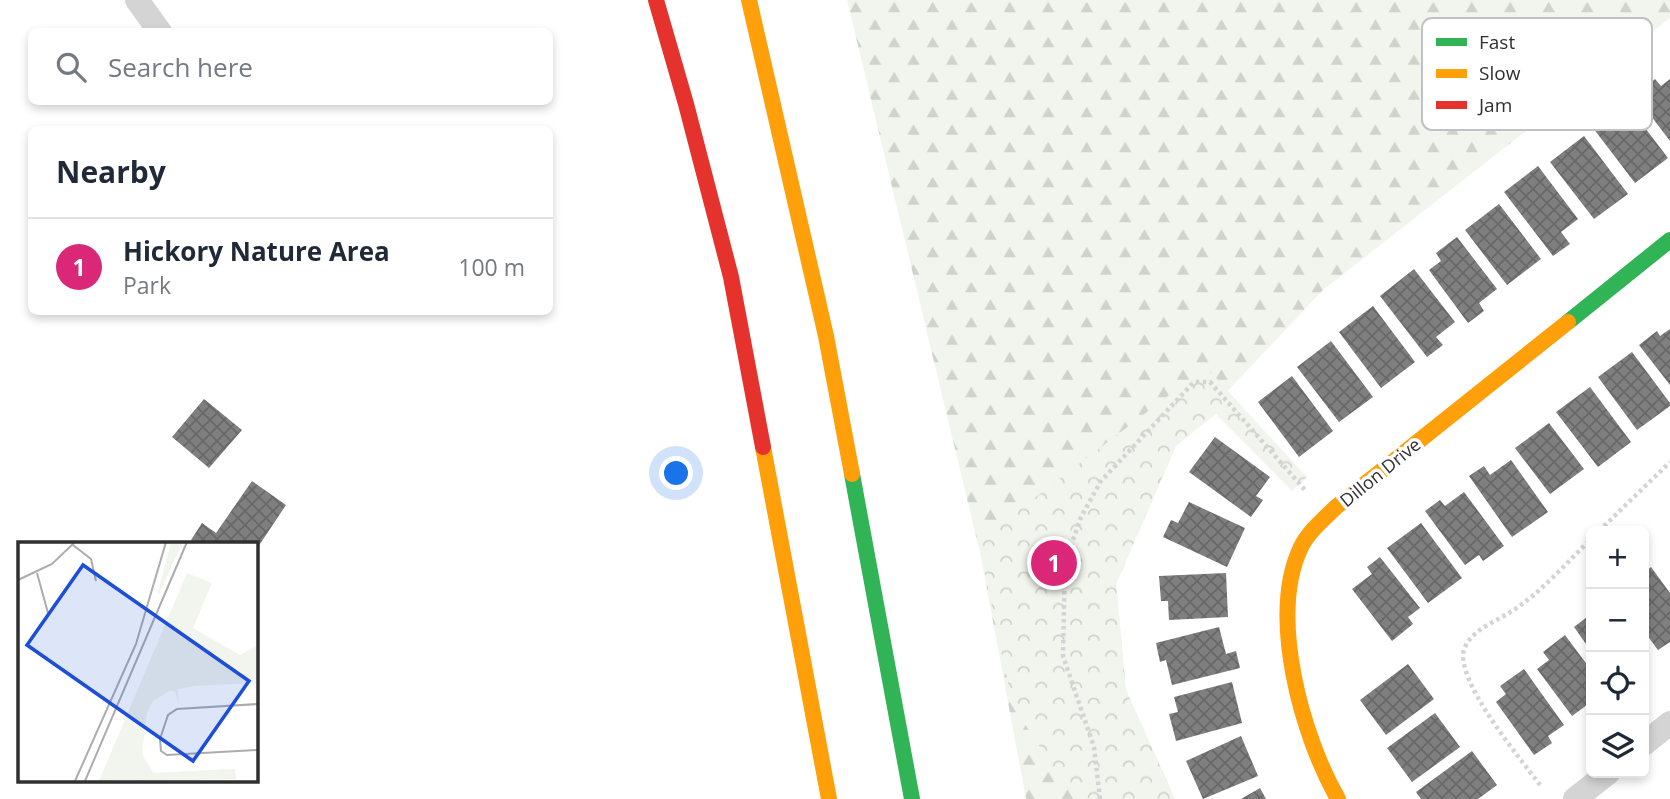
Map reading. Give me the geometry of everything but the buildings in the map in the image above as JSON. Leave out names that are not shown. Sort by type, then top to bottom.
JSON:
[{"type":"main road","points":[[656,0],[731,277],[829,799]]},
{"type":"main road","points":[[749,0],[825,336],[912,799]]},
{"type":"main road","name":"Dillon Drive","points":[[1338,799],[1309,739],[1296,680],[1289,610],[1290,585],[1302,547],[1314,528],[1336,507],[1670,240]]},
{"type":"street","points":[[137,0],[157,28]]},
{"type":"street","points":[[1649,740],[1670,723]]},
{"type":"street","points":[[1575,799],[1602,778]]},
{"type":"path","points":[[1100,799],[1094,747],[1063,656],[1065,563],[1082,517],[1101,481],[1194,382],[1210,382],[1305,490]]},
{"type":"path","points":[[1604,526],[1670,462]]},
{"type":"path","points":[[1540,785],[1473,693],[1464,668],[1464,648],[1487,624],[1505,615],[1555,577],[1586,543]]},
{"type":"green space","points":[[847,0],[1670,0],[1670,18],[1652,32],[1652,18],[1422,18],[1422,130],[1527,130],[1323,290],[1176,446],[1116,584],[1126,690],[1175,799],[1026,799],[981,557]]},
{"type":"green space","points":[[1206,367],[1307,477],[1292,491],[1216,414],[1176,446],[1116,584],[1126,690],[1175,799],[1074,799],[1013,706],[978,541]]},
{"type":"traffic: fast","points":[[1568,322],[1670,240]]},
{"type":"traffic: fast","points":[[852,474],[912,799]]},
{"type":"traffic: slow","points":[[749,0],[826,336],[852,474]]},
{"type":"traffic: slow","points":[[1338,799],[1312,743],[1294,675],[1288,607],[1292,575],[1301,547],[1312,530],[1336,507],[1568,322]]},
{"type":"traffic: slow","points":[[763,447],[829,799]]},
{"type":"traffic: jam","points":[[656,0],[731,277],[763,447]]},
{"type":"place","name":"Hickory Nature Area","points":[[1054,563]]}]
